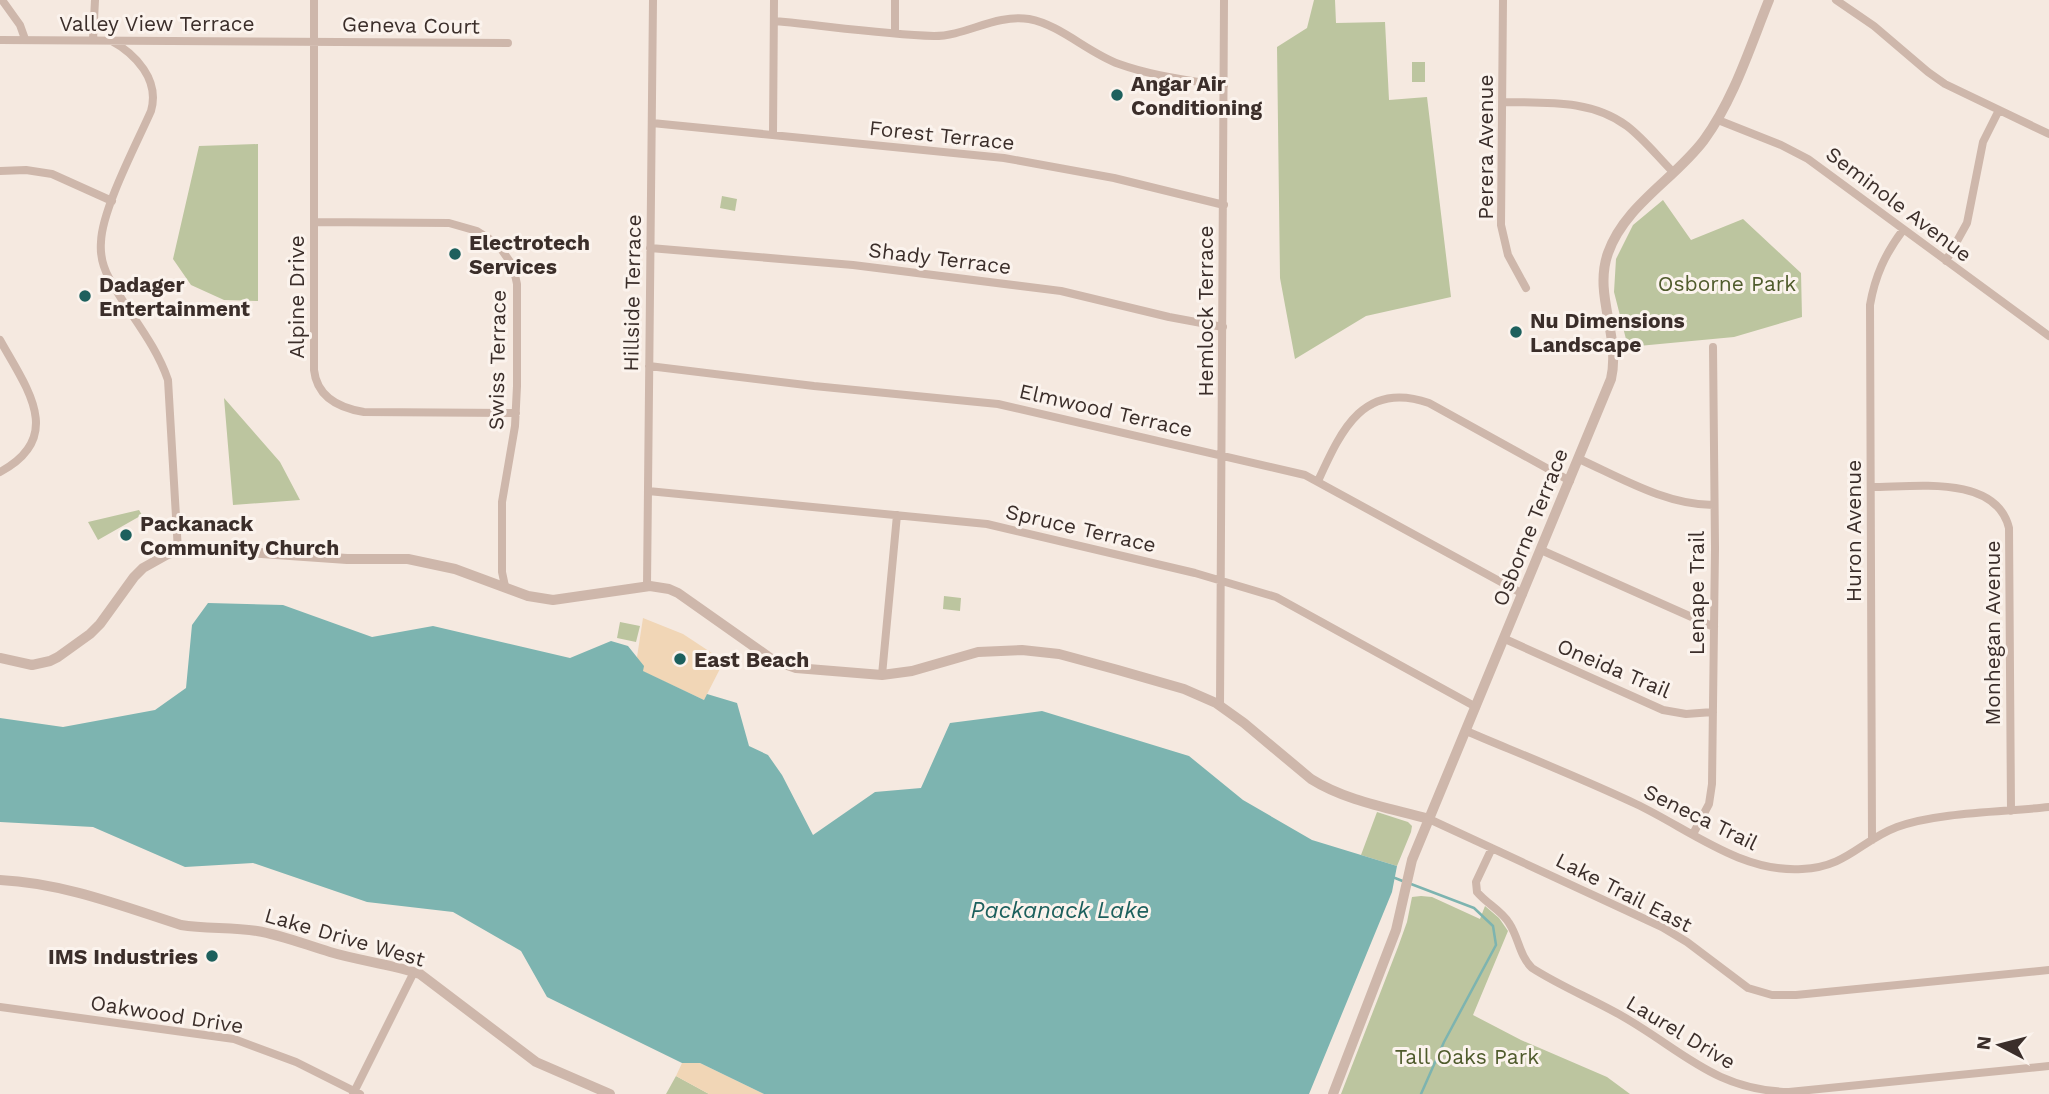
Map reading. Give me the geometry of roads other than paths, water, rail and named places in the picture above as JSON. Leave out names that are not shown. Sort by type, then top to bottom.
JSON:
[{"type":"street","points":[[2,0],[20,25],[25,39]]},
{"type":"street","points":[[93,40],[95,0]]},
{"type":"street","name":"Alpine Drive","points":[[314,0],[314,370],[318,387],[324,395],[342,407],[364,412],[516,413]]},
{"type":"street","name":"Hillside Terrace","points":[[647,586],[653,0]]},
{"type":"street","points":[[773,134],[774,0]]},
{"type":"street","points":[[895,0],[895,33]]},
{"type":"street","name":"Hemlock Terrace","points":[[1220,706],[1224,0]]},
{"type":"street","name":"Perera Avenue","points":[[1503,0],[1501,225],[1508,255],[1526,288]]},
{"type":"street","name":"Osborne Terrace","points":[[1333,1094],[1390,946],[1412,860],[1607,390],[1615,364],[1615,348],[1603,284],[1608,253],[1628,219],[1703,141],[1718,120],[1769,0]]},
{"type":"street","points":[[1836,0],[1874,26],[1945,84],[2049,134]]},
{"type":"street","points":[[775,21],[936,36],[987,22],[1028,19],[1047,24],[1091,52],[1118,64],[1224,86]]},
{"type":"street","name":"Valley View Terrace","points":[[0,40],[314,41]]},
{"type":"street","points":[[110,40],[128,51],[143,68],[150,81],[153,98],[151,111],[112,201],[101,240],[104,265],[109,278],[157,354],[168,380],[178,551]]},
{"type":"street","name":"Geneva Court","points":[[314,41],[508,43]]},
{"type":"street","points":[[1502,102],[1568,104],[1598,111],[1635,133],[1673,172]]},
{"type":"street","points":[[1946,261],[1967,223],[1983,142],[1999,110]]},
{"type":"street","name":"Seminole Avenue","points":[[1718,120],[1781,145],[1808,159],[2049,336]]},
{"type":"street","name":"Forest Terrace","points":[[652,123],[1004,158],[1057,166],[1224,205]]},
{"type":"street","points":[[0,171],[26,170],[51,174],[112,201]]},
{"type":"street","name":"Swiss Terrace","points":[[314,222],[449,223],[477,231],[507,255],[516,276],[516,413],[502,502],[502,572],[505,586]]},
{"type":"street","name":"Huron Avenue","points":[[1872,840],[1870,305],[1876,276],[1903,230]]},
{"type":"street","name":"Shady Terrace","points":[[650,248],[853,265],[1061,291],[1223,327]]},
{"type":"street","points":[[0,340],[30,394],[37,423],[33,441],[27,451],[19,460],[0,472]]},
{"type":"street","name":"Lenape Trail","points":[[1693,834],[1704,816],[1712,792],[1713,347]]},
{"type":"street","name":"Elmwood Terrace","points":[[649,366],[999,404],[1305,475],[1523,594]]},
{"type":"street","points":[[1318,481],[1356,414],[1373,402],[1395,397],[1429,403],[1570,481]]},
{"type":"street","points":[[1579,459],[1674,500],[1713,505]]},
{"type":"street","name":"Monhegan Avenue","points":[[1871,486],[1970,490],[1990,499],[2007,519],[2011,811]]},
{"type":"street","name":"Spruce Terrace","points":[[648,491],[1001,527],[1220,579],[1276,597],[1476,707]]},
{"type":"street","points":[[882,675],[897,515]]},
{"type":"street","points":[[0,658],[32,665],[58,657],[100,624],[143,568],[178,551],[203,548],[347,559],[408,559],[455,569],[528,596],[553,600],[647,586],[660,587],[678,593],[774,660],[796,668],[882,675],[912,671],[978,652],[1022,650],[1044,652],[1107,666],[1184,689],[1220,706],[1324,787],[1429,819]]},
{"type":"street","points":[[1541,550],[1714,627]]},
{"type":"street","name":"Oneida Trail","points":[[1505,639],[1663,710],[1686,714],[1713,712]]},
{"type":"street","name":"Seneca Trail","points":[[1466,731],[1630,802],[1740,859],[1787,870],[1829,865],[1850,856],[1896,827],[1917,821],[2049,807]]},
{"type":"street","name":"Lake Trail East","points":[[1429,819],[1662,927],[1687,942],[1738,982],[1772,995],[1796,995],[2049,970]]},
{"type":"street","name":"Laurel Drive","points":[[1492,848],[1475,887],[1510,923],[1522,956],[1532,968],[1624,1017],[1702,1069],[1749,1090],[1789,1092],[2049,1066]]},
{"type":"street","name":"Lake Drive West","points":[[0,880],[23,881],[75,891],[181,925],[272,934],[331,953],[414,972],[440,987],[536,1062],[610,1094]]},
{"type":"street","points":[[356,1093],[414,972]]},
{"type":"street","name":"Oakwood Drive","points":[[0,1007],[234,1039],[296,1062],[356,1093]]},
{"type":"water","name":"Packanack Lake","points":[[208,603],[283,605],[372,637],[433,626],[570,658],[611,641],[628,646],[644,666],[643,671],[704,700],[707,694],[737,703],[749,746],[768,755],[782,775],[813,835],[875,792],[921,788],[950,723],[1042,711],[1189,756],[1243,800],[1312,840],[1397,866],[1392,892],[1309,1094],[764,1094],[700,1063],[682,1063],[547,997],[521,951],[453,912],[367,902],[253,863],[185,867],[93,827],[0,822],[0,718],[63,727],[155,710],[186,688],[192,625]]},
{"type":"waterway","points":[[1395,878],[1405,882]]},
{"type":"waterway","points":[[1411,884],[1474,908],[1493,926],[1496,945],[1444,1042],[1421,1094]]},
{"type":"place","name":"Angar Air Conditioning","points":[[1117,95]]},
{"type":"place","name":"Electrotech Services","points":[[455,254]]},
{"type":"place","name":"Dadager Entertainment","points":[[85,296]]},
{"type":"place","name":"Nu Dimensions Landscape","points":[[1516,332]]},
{"type":"place","name":"Packanack Community Church","points":[[126,535]]},
{"type":"place","name":"East Beach","points":[[680,659]]},
{"type":"place","name":"IMS Industries","points":[[212,956]]},
{"type":"park label","name":"Osborne Park","points":[[1727,283]]},
{"type":"park label","name":"Tall Oaks Park","points":[[1467,1056]]}]
